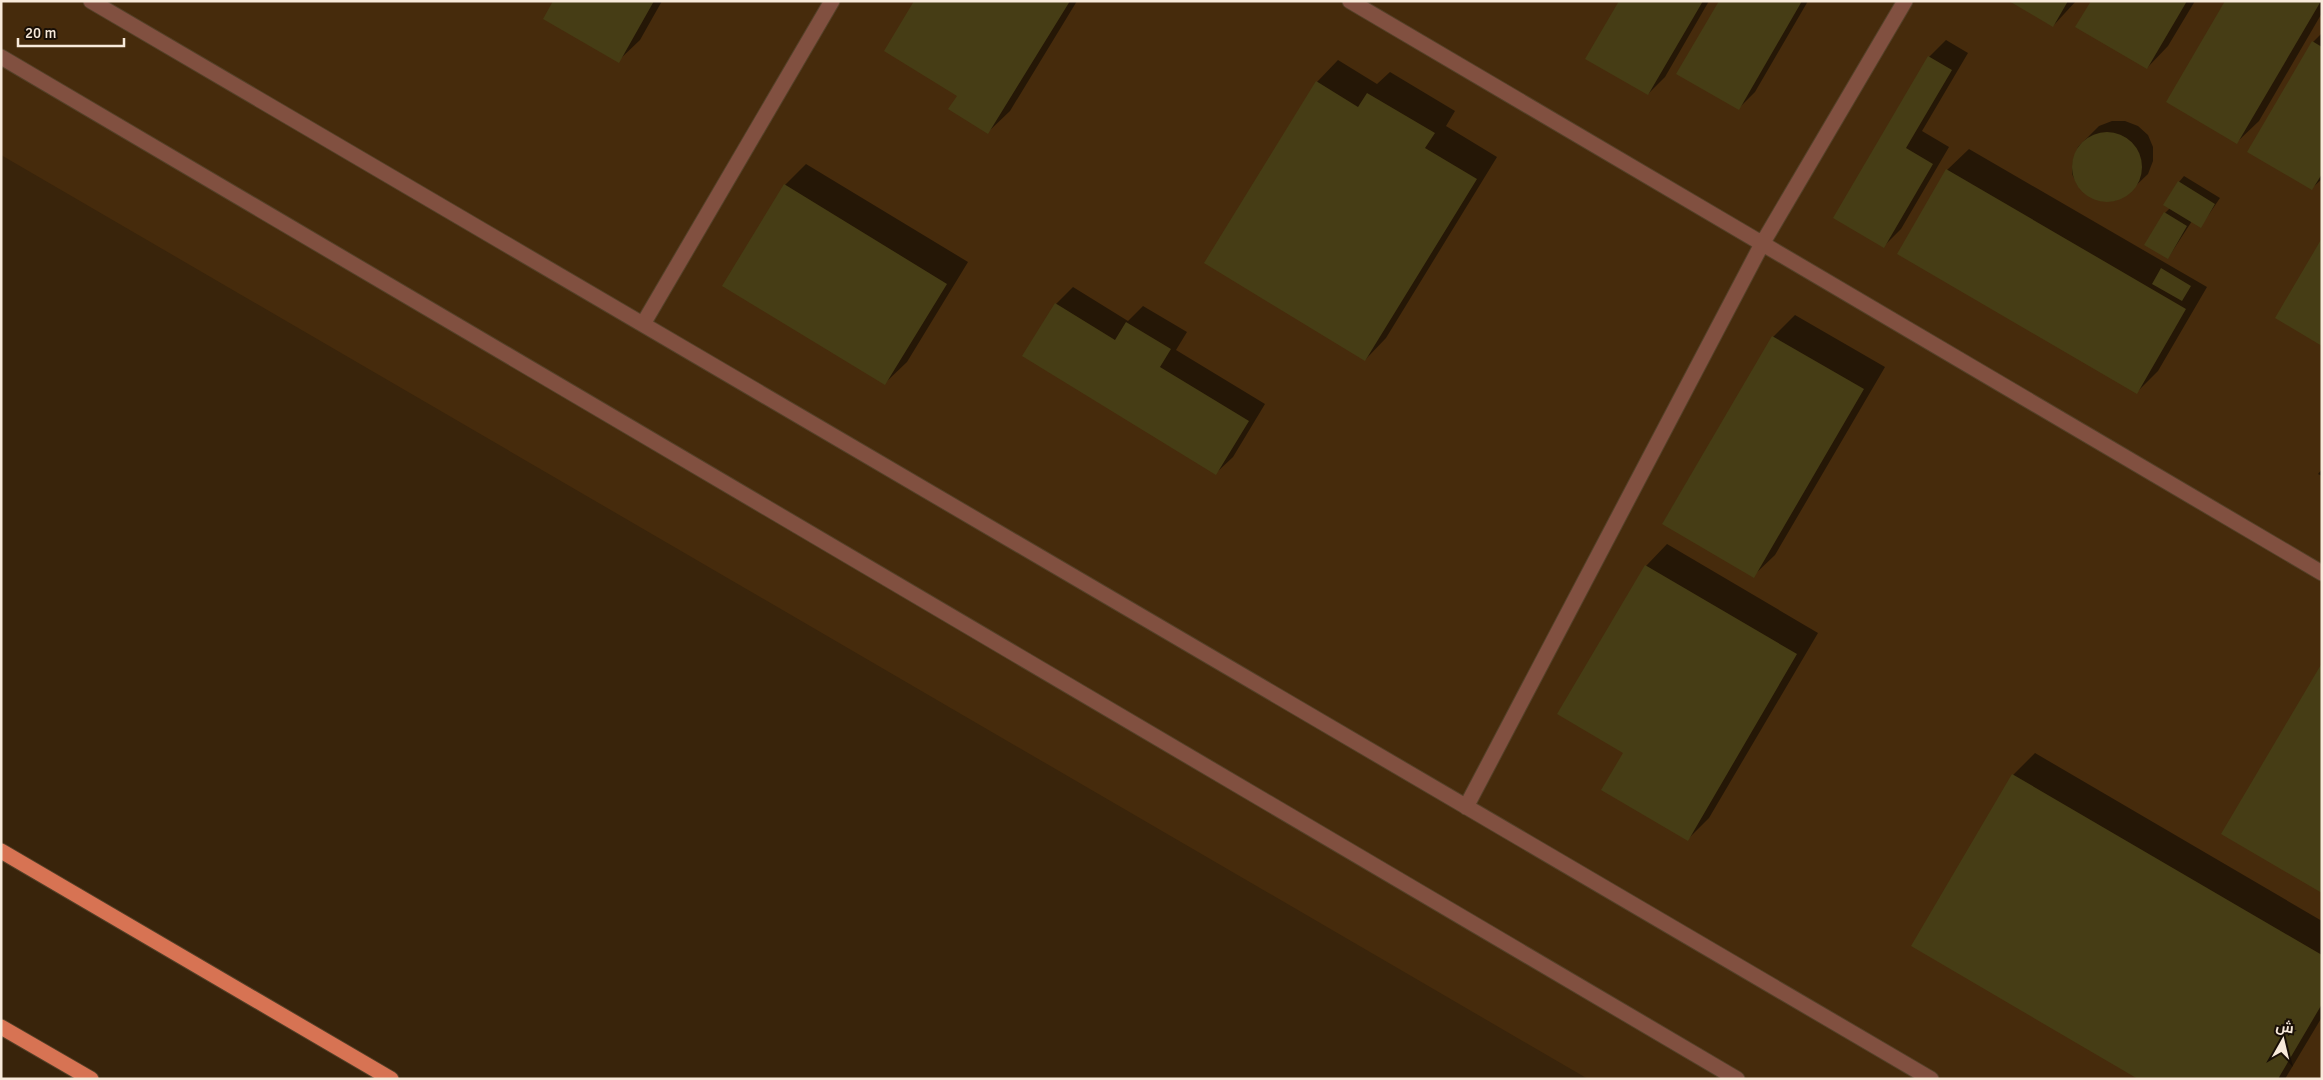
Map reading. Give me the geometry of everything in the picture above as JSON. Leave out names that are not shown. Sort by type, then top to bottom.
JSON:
[{"type":"main road","points":[[1,851],[391,1079]]},
{"type":"main road","points":[[1,1027],[91,1079]]},
{"type":"street","points":[[91,1],[1931,1079]]},
{"type":"street","points":[[643,324],[832,1]]},
{"type":"street","points":[[1350,1],[2322,573]]},
{"type":"street","points":[[1466,807],[1762,244],[1905,1]]},
{"type":"street","points":[[1,57],[1737,1079]]},
{"type":"shaded area","points":[[1,1],[2322,1],[2322,1079],[1588,1079],[1,155]]},
{"type":"building","points":[[553,1],[654,1],[619,63],[543,19]]},
{"type":"building","points":[[914,1],[1070,1],[988,134],[948,109],[957,96],[884,51]]},
{"type":"building","points":[[1619,1],[1703,1],[1648,95],[1585,59]]},
{"type":"building","points":[[1719,1],[1802,1],[1739,110],[1676,74]]},
{"type":"building","points":[[2009,1],[2068,1],[2053,27]]},
{"type":"building","points":[[2091,1],[2187,1],[2147,69],[2075,27]]},
{"type":"building","points":[[2225,1],[2321,1],[2237,144],[2166,102]]},
{"type":"building","points":[[2312,41],[2322,47],[2322,174],[2312,190],[2247,152]]},
{"type":"building","points":[[1928,56],[1952,70],[1906,148],[1933,164],[1884,248],[1833,218]]},
{"type":"building","points":[[1316,81],[1358,107],[1367,93],[1435,133],[1425,148],[1477,179],[1365,361],[1204,263]]},
{"type":"building","points":[[2114,132],[2127,138],[2136,147],[2140,153],[2142,167],[2140,181],[2132,192],[2121,200],[2100,202],[2093,200],[2082,192],[2074,181],[2072,160],[2074,153],[2082,142],[2093,134]]},
{"type":"building","points":[[1946,169],[2186,309],[2137,394],[1897,254]]},
{"type":"building","points":[[2178,181],[2215,204],[2201,228],[2163,205]]},
{"type":"building","points":[[784,184],[947,284],[885,385],[722,286]]},
{"type":"building","points":[[2164,212],[2187,226],[2168,259],[2144,245]]},
{"type":"building","points":[[2322,238],[2322,346],[2275,318]]},
{"type":"building","points":[[2161,268],[2191,286],[2182,301],[2152,284]]},
{"type":"building","points":[[1055,303],[1115,340],[1126,322],[1171,349],[1160,367],[1249,421],[1216,475],[1022,356]]},
{"type":"building","points":[[1772,336],[1864,389],[1754,578],[1662,524]]},
{"type":"building","points":[[1645,565],[1797,654],[1688,841],[1601,790],[1623,753],[1557,714]]},
{"type":"building","points":[[2322,663],[2322,893],[2221,834]]},
{"type":"building","points":[[2012,774],[2322,955],[2322,1004],[2278,1079],[2138,1079],[1911,946]]}]
